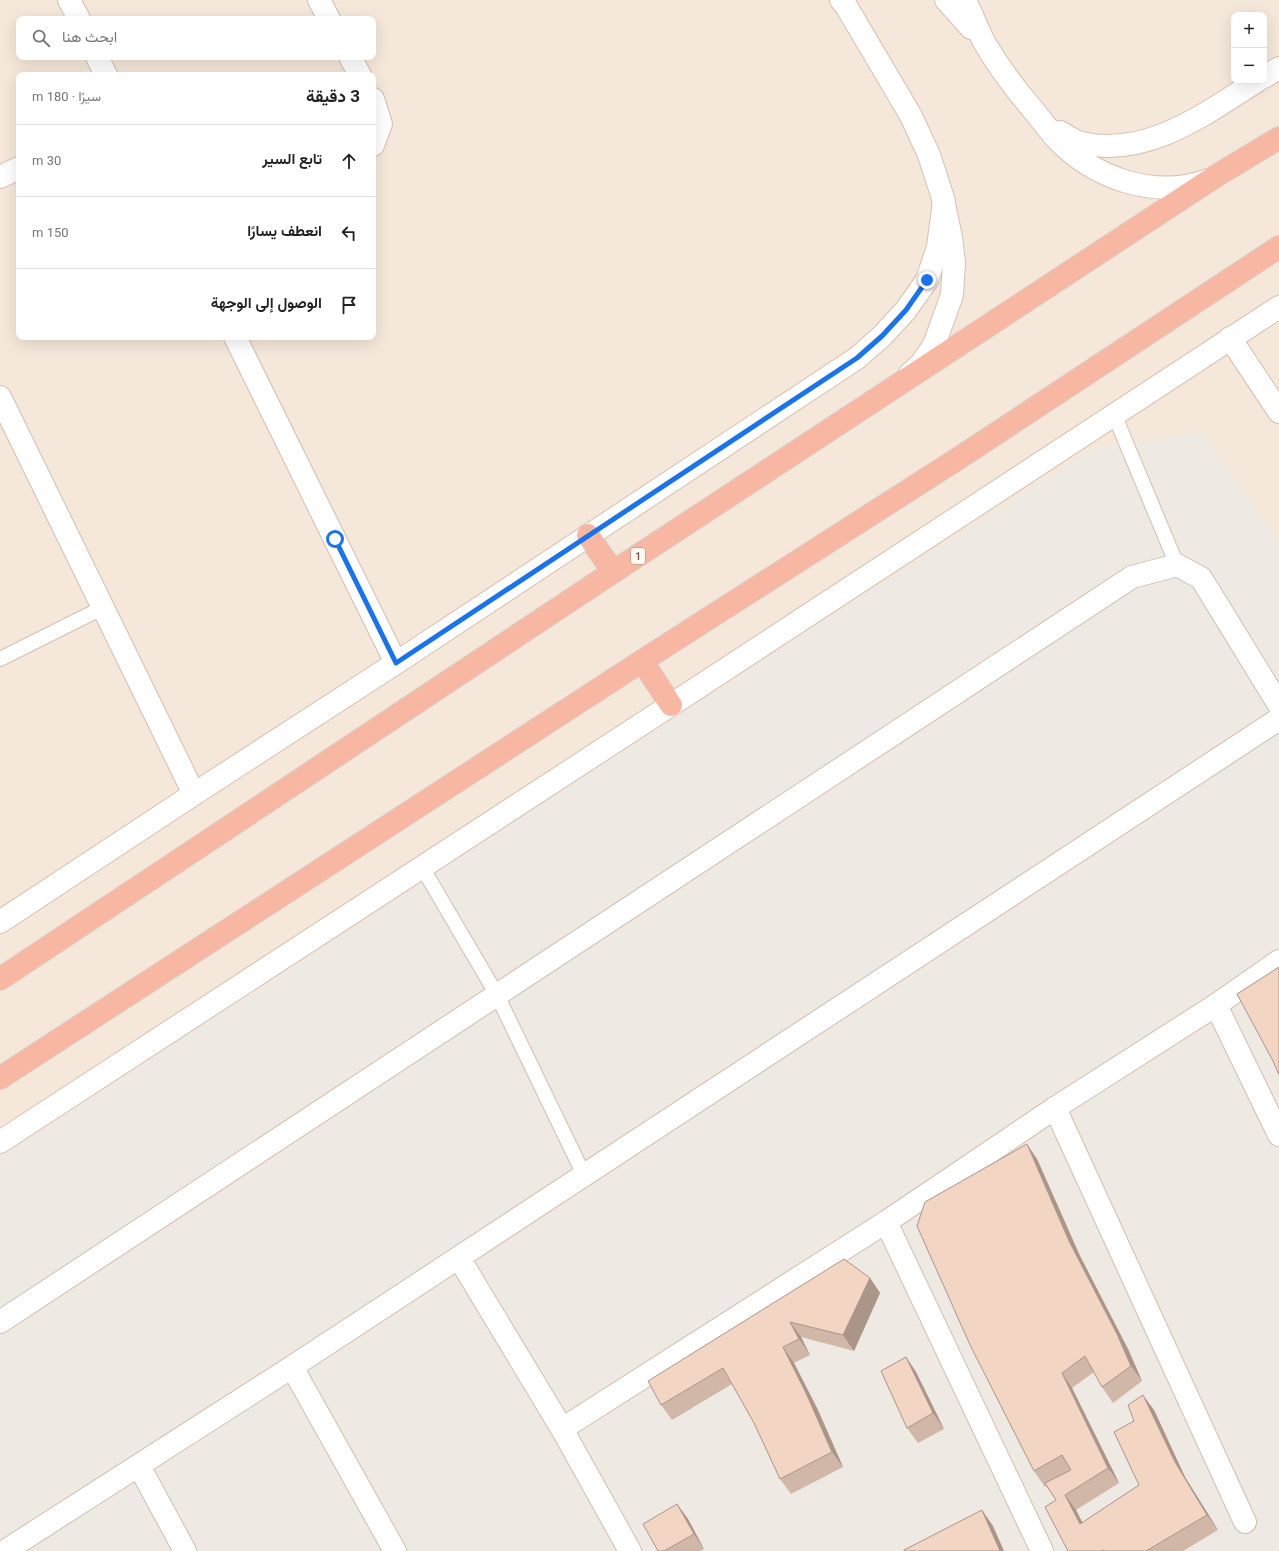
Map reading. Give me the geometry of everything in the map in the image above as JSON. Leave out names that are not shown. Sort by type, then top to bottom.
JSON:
[{"type":"highway","name":"1","points":[[0,979],[613,572],[1216,176],[1279,138]]},
{"type":"highway","points":[[0,1078],[642,660],[959,458],[1279,247]]},
{"type":"highway","points":[[588,535],[613,572]]},
{"type":"highway","points":[[642,660],[672,705]]},
{"type":"street","points":[[69,0],[77,16]]},
{"type":"street","points":[[319,0],[328,16]]},
{"type":"street","points":[[946,0],[984,42],[1009,79],[1056,138],[1075,154],[1098,170],[1123,181],[1151,187],[1174,188],[1198,183],[1216,176]]},
{"type":"street","points":[[965,0],[984,42]]},
{"type":"street","points":[[844,2],[911,116],[929,155],[944,201],[952,237],[954,263],[952,295],[934,345],[920,364],[901,384]]},
{"type":"street","points":[[98,60],[104,72]]},
{"type":"street","points":[[352,60],[358,72]]},
{"type":"street","points":[[1267,75],[1279,68]]},
{"type":"street","points":[[1043,122],[1077,142],[1104,147],[1129,145],[1154,138],[1183,127],[1252,84]]},
{"type":"street","points":[[376,108],[381,124],[376,137]]},
{"type":"street","points":[[0,177],[16,169]]},
{"type":"street","points":[[0,922],[396,663],[857,358],[882,336],[906,310],[927,280],[938,247],[944,201]]},
{"type":"street","points":[[0,1142],[672,705],[1279,307]]},
{"type":"street","points":[[1230,338],[1279,412]]},
{"type":"street","points":[[236,340],[396,663]]},
{"type":"street","points":[[0,397],[194,794]]},
{"type":"street","points":[[0,1322],[1132,577],[1177,565],[1201,578],[1279,705]]},
{"type":"street","points":[[5,1551],[292,1367],[1279,720]]},
{"type":"street","points":[[562,1428],[886,1222],[1055,1108],[1216,1005],[1279,961]]},
{"type":"street","points":[[1216,1005],[1279,1134]]},
{"type":"street","points":[[1055,1108],[1245,1522]]},
{"type":"street","points":[[886,1222],[1042,1551]]},
{"type":"street","points":[[459,1258],[562,1428],[630,1551]]},
{"type":"street","points":[[292,1367],[395,1551]]},
{"type":"street","points":[[139,1466],[185,1551]]},
{"type":"lane","points":[[1114,414],[1177,565]]},
{"type":"lane","points":[[0,658],[102,608]]},
{"type":"lane","points":[[422,868],[497,995],[584,1175]]},
{"type":"shaded area","points":[[0,0],[1279,0],[1279,1551],[0,1551]]},
{"type":"shaded area","points":[[1202,432],[1279,542],[1279,1551],[0,1551],[0,1143],[1096,447]]},
{"type":"building","points":[[1279,967],[1279,1075],[1237,994]]},
{"type":"building","points":[[1027,1144],[1069,1241],[1117,1334],[1131,1366],[1102,1387],[1085,1356],[1062,1373],[1108,1468],[1065,1495],[1080,1524],[1139,1485],[1114,1432],[1134,1421],[1128,1405],[1143,1395],[1175,1462],[1207,1515],[1146,1551],[1068,1551],[1045,1507],[1056,1500],[1045,1483],[1071,1470],[1062,1455],[1034,1471],[971,1347],[917,1226],[925,1202]]},
{"type":"building","points":[[844,1259],[870,1278],[843,1335],[790,1322],[799,1339],[783,1347],[806,1393],[832,1452],[780,1479],[754,1423],[723,1368],[661,1405],[648,1381]]},
{"type":"building","points":[[906,1357],[933,1413],[907,1428],[881,1371]]},
{"type":"building","points":[[677,1504],[694,1534],[664,1551],[658,1551],[643,1524]]},
{"type":"building","points":[[982,1510],[1000,1551],[904,1551],[904,1550]]},
{"type":"route","points":[[335,539],[396,663],[857,358],[882,336],[906,310],[927,280]]}]
